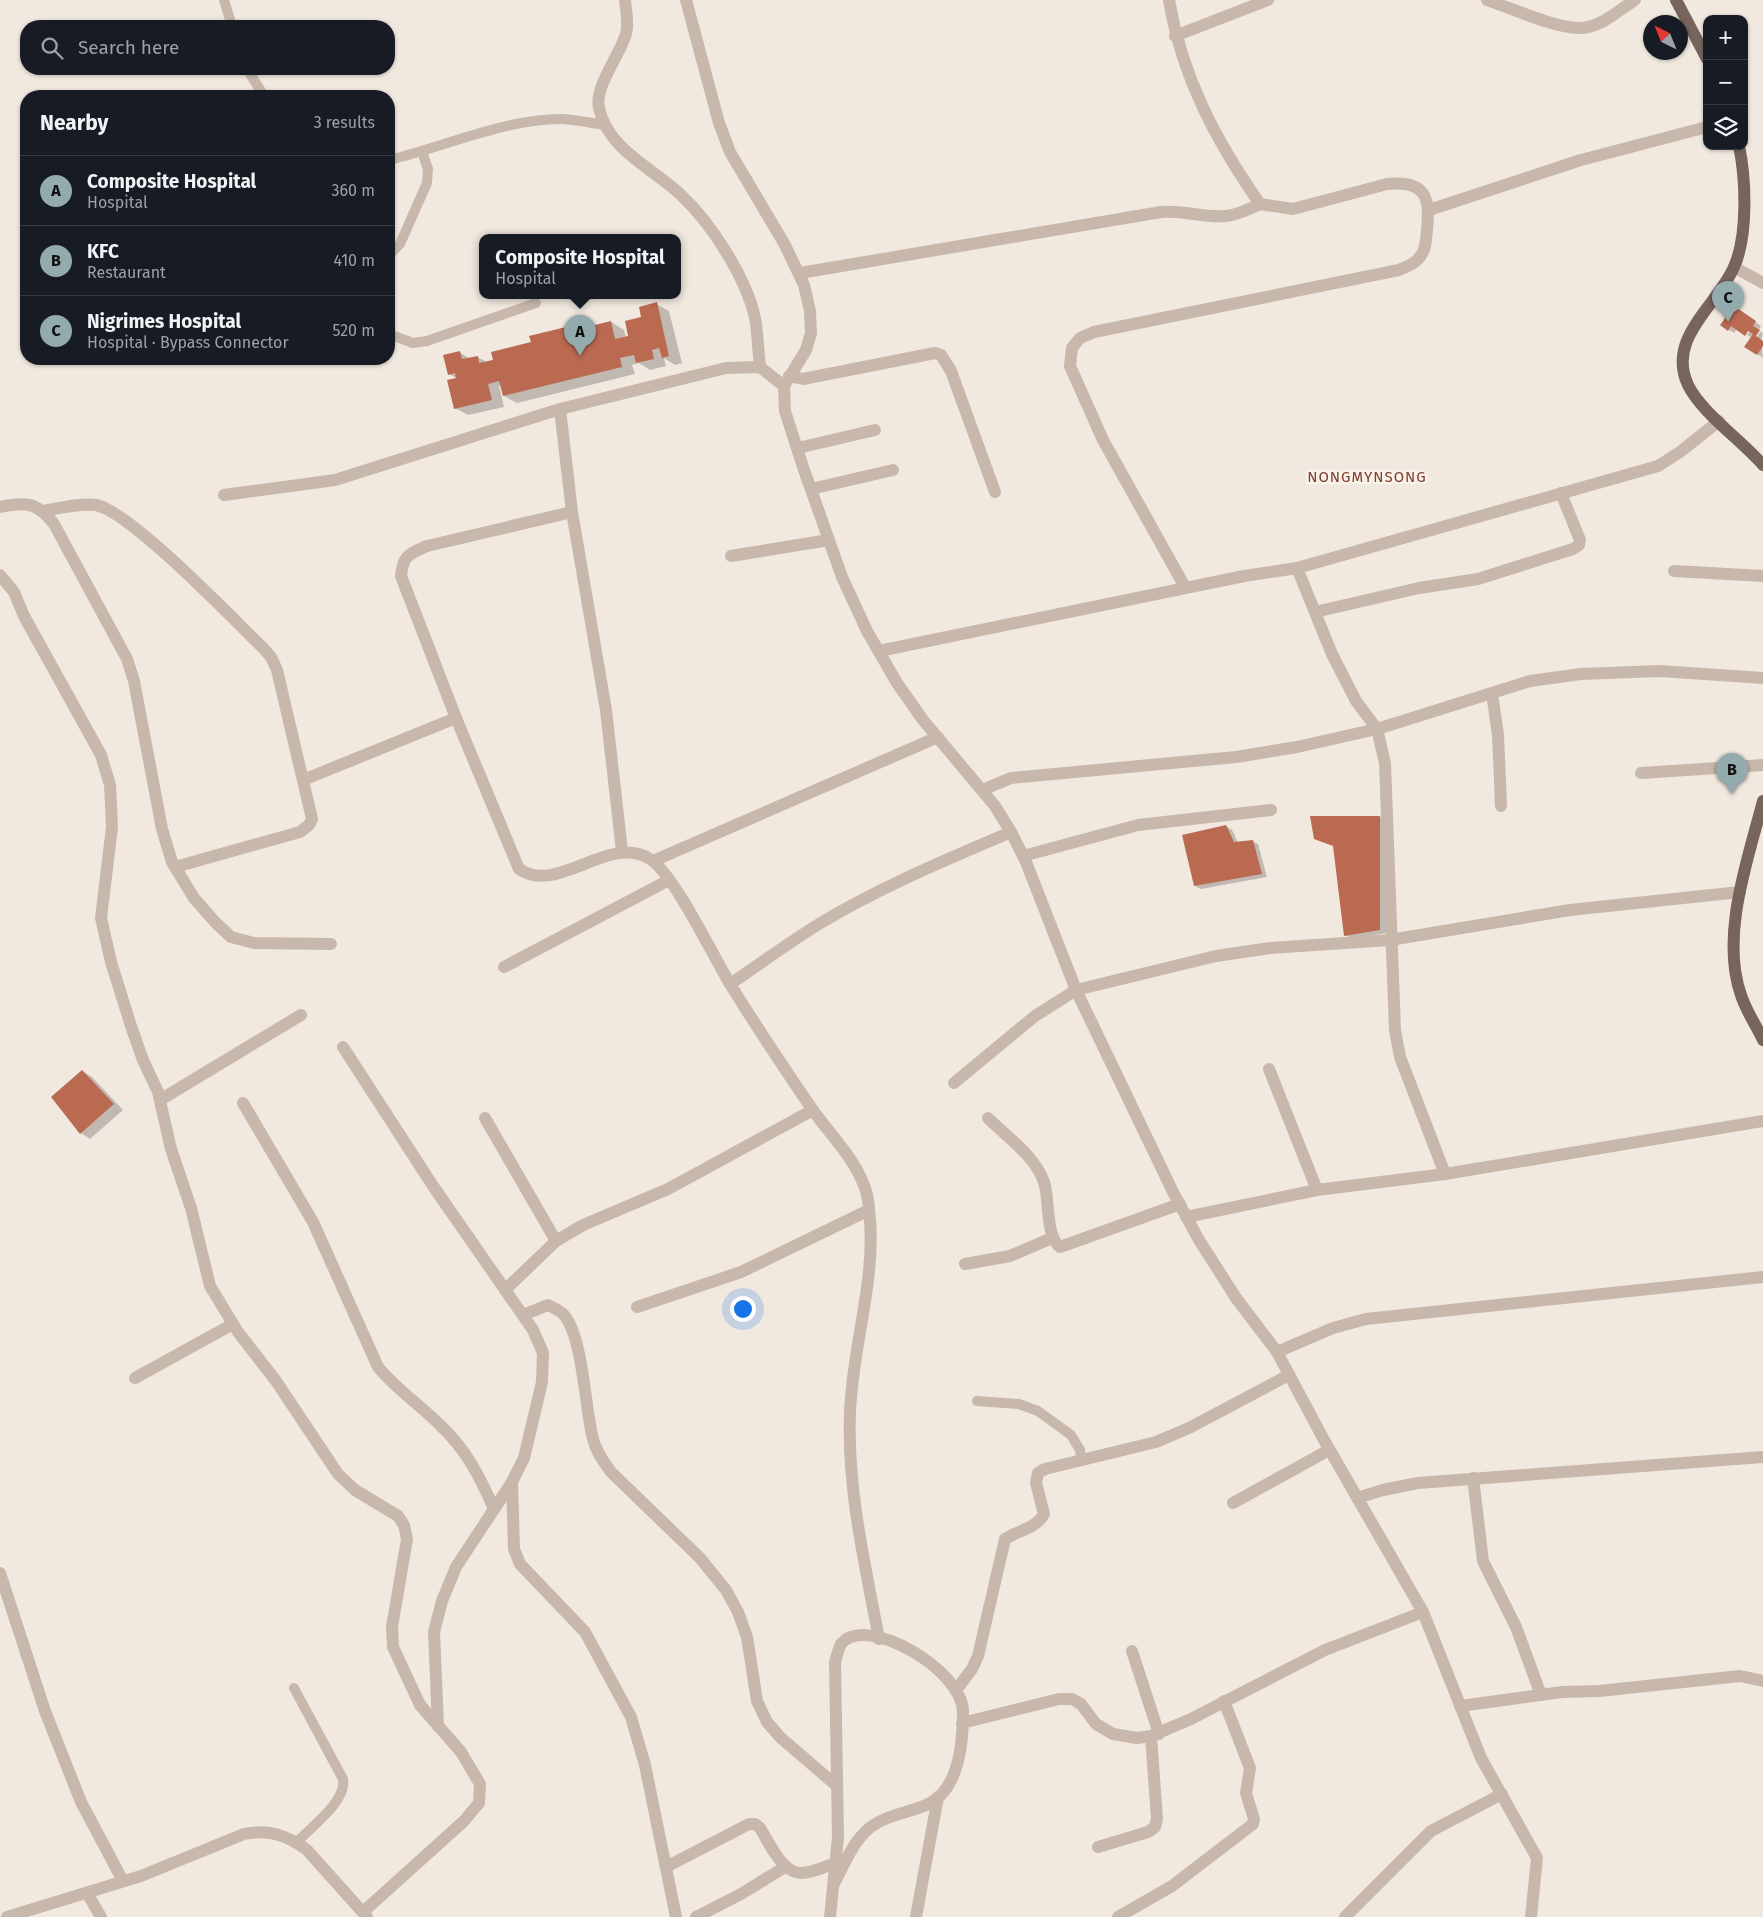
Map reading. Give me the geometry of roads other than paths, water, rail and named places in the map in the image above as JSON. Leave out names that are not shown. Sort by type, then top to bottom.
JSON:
[{"type":"main road","points":[[1676,0],[1703,51]]},
{"type":"main road","points":[[1739,150],[1743,198],[1741,237],[1734,267],[1717,296],[1692,329],[1682,352],[1681,362],[1688,386],[1719,421],[1763,465]]},
{"type":"main road","points":[[1763,801],[1740,892],[1734,934],[1735,967],[1740,994],[1763,1040]]},
{"type":"street","points":[[625,0],[626,33],[600,90],[598,107],[605,125],[629,156],[656,172],[698,212],[735,267],[755,317],[760,367]]},
{"type":"street","points":[[686,0],[719,123],[730,152],[800,274],[810,311],[811,333],[806,350],[787,381],[785,411],[810,488],[842,576],[867,631],[897,683],[982,790],[1011,832],[1023,856],[1076,990],[1186,1217],[1236,1298],[1277,1352],[1329,1450],[1423,1612],[1481,1758],[1537,1858],[1530,1917]]},
{"type":"street","points":[[1169,0],[1175,36],[1190,81],[1214,130],[1237,170],[1260,204]]},
{"type":"street","points":[[1175,36],[1268,0]]},
{"type":"street","points":[[1487,0],[1566,27],[1581,28],[1598,23],[1635,0]]},
{"type":"street","points":[[1429,210],[1581,160],[1703,128]]},
{"type":"street","points":[[800,274],[1174,210],[1226,216],[1242,212],[1260,204],[1293,209],[1387,184],[1401,182],[1419,188],[1424,193],[1429,210],[1425,250],[1416,262],[1399,270],[1094,332],[1080,338],[1072,348],[1070,366],[1102,440],[1185,587]]},
{"type":"street","points":[[1734,267],[1763,282]]},
{"type":"street","points":[[224,495],[335,480],[560,409],[726,368],[760,367],[787,381],[935,353],[941,355],[951,371],[996,492]]},
{"type":"street","points":[[560,409],[572,512],[606,710],[622,851]]},
{"type":"street","points":[[879,651],[1185,587],[1297,568],[1658,466],[1680,452],[1719,421]]},
{"type":"street","points":[[798,448],[876,430]]},
{"type":"street","points":[[810,488],[893,470]]},
{"type":"street","points":[[1315,612],[1419,588],[1478,579],[1573,549],[1580,540],[1561,493]]},
{"type":"street","points":[[0,506],[27,504],[43,510],[98,505],[111,511],[153,543],[271,657],[277,670],[312,819],[309,825],[300,832],[175,867]]},
{"type":"street","points":[[43,510],[54,524],[127,659],[134,681],[162,829],[175,867],[194,898],[215,922],[231,936],[254,943],[331,944]]},
{"type":"street","points":[[572,512],[427,546],[410,553],[402,563],[401,576],[456,718],[518,869],[529,876],[545,877],[622,851],[640,854],[653,860],[669,880],[730,984],[813,1110],[857,1167],[867,1193],[872,1244],[866,1302],[853,1367],[850,1457],[853,1498],[879,1639]]},
{"type":"street","points":[[731,556],[829,540]]},
{"type":"street","points":[[1297,568],[1332,654],[1356,701],[1377,729],[1385,763],[1390,940],[1395,1030],[1400,1057],[1445,1174]]},
{"type":"street","points":[[1674,571],[1763,576]]},
{"type":"street","points":[[0,575],[14,592],[24,616],[96,747],[110,785],[112,828],[101,918],[111,962],[131,1026],[160,1100],[171,1149],[191,1208],[210,1286],[233,1324],[276,1381],[338,1474],[355,1490],[398,1516],[404,1525],[407,1539],[392,1627],[393,1647],[420,1705],[462,1752],[480,1784],[479,1803],[464,1821],[365,1915],[313,1856],[297,1842],[283,1835],[268,1832],[244,1834],[141,1876],[7,1917]]},
{"type":"street","points":[[982,790],[1011,778],[1236,757],[1377,729],[1530,681],[1581,674],[1660,671],[1763,678]]},
{"type":"street","points":[[1492,693],[1498,735],[1501,806]]},
{"type":"street","points":[[303,780],[456,718]]},
{"type":"street","points":[[653,860],[938,737]]},
{"type":"street","points":[[1641,773],[1763,766]]},
{"type":"street","points":[[1023,856],[1138,825],[1271,810]]},
{"type":"street","points":[[730,984],[818,924],[895,882],[1011,832]]},
{"type":"street","points":[[504,968],[669,880]]},
{"type":"street","points":[[954,1083],[1035,1016],[1076,990],[1216,956],[1270,948],[1390,940],[1570,910],[1740,892]]},
{"type":"street","points":[[160,1100],[301,1015]]},
{"type":"street","points":[[343,1047],[433,1186],[533,1330],[543,1353],[542,1382],[524,1458],[512,1482],[456,1567],[442,1601],[434,1632],[438,1726]]},
{"type":"street","points":[[1269,1069],[1317,1190]]},
{"type":"street","points":[[243,1104],[313,1222],[378,1366],[388,1379],[440,1425],[463,1449],[477,1469],[494,1509]]},
{"type":"street","points":[[505,1290],[556,1241],[583,1225],[668,1189],[813,1110]]},
{"type":"street","points":[[485,1118],[556,1241]]},
{"type":"street","points":[[988,1118],[1036,1166],[1044,1183],[1052,1238],[1060,1247],[1068,1246],[1180,1204]]},
{"type":"street","points":[[1186,1217],[1317,1190],[1445,1174],[1763,1121]]},
{"type":"street","points":[[637,1307],[741,1272],[869,1210]]},
{"type":"street","points":[[965,1264],[1002,1258],[1052,1238]]},
{"type":"street","points":[[1277,1352],[1333,1328],[1366,1318],[1763,1276]]},
{"type":"street","points":[[523,1315],[548,1305],[562,1313],[571,1328],[578,1351],[593,1440],[600,1456],[611,1472],[700,1558],[726,1590],[738,1612],[747,1637],[757,1701],[767,1722],[781,1738],[837,1786]]},
{"type":"street","points":[[135,1378],[233,1324]]},
{"type":"street","points":[[956,1690],[972,1670],[978,1656],[1005,1539],[1040,1521],[1044,1514],[1036,1483],[1038,1473],[1045,1469],[1082,1462],[1164,1438],[1189,1428],[1289,1375]]},
{"type":"street","points":[[1233,1503],[1329,1450]]},
{"type":"street","points":[[1357,1498],[1383,1490],[1418,1483],[1763,1457]]},
{"type":"street","points":[[1472,1478],[1483,1561],[1512,1618],[1541,1695]]},
{"type":"street","points":[[512,1482],[514,1549],[520,1564],[585,1632],[631,1717],[644,1765],[676,1917]]},
{"type":"street","points":[[0,1573],[45,1711],[81,1802],[123,1881]]},
{"type":"street","points":[[962,1723],[1059,1699],[1072,1699],[1081,1704],[1096,1724],[1114,1734],[1137,1738],[1155,1735],[1324,1650],[1423,1612]]},
{"type":"street","points":[[828,1917],[836,1863],[835,1662],[842,1644],[852,1637],[868,1635],[906,1647],[926,1659],[943,1673],[956,1690],[963,1711],[957,1765],[951,1784],[938,1797],[919,1808],[877,1822],[865,1832],[855,1845],[834,1884]]},
{"type":"street","points":[[1098,1847],[1148,1832],[1155,1827],[1157,1819],[1155,1735],[1132,1651]]},
{"type":"street","points":[[1460,1706],[1541,1695],[1740,1676],[1763,1681]]},
{"type":"street","points":[[1118,1917],[1172,1886],[1253,1824],[1254,1819],[1246,1793],[1250,1768],[1224,1701]]},
{"type":"street","points":[[1345,1917],[1431,1831],[1502,1794]]},
{"type":"street","points":[[916,1917],[938,1797]]},
{"type":"street","points":[[666,1867],[749,1824],[755,1824],[760,1828],[785,1866],[794,1872],[802,1874],[836,1863]]},
{"type":"street","points":[[696,1917],[741,1894],[785,1866]]},
{"type":"street","points":[[87,1893],[100,1917]]},
{"type":"lane","points":[[224,0],[230,20]]},
{"type":"lane","points":[[250,75],[260,90]]},
{"type":"lane","points":[[395,159],[484,132],[531,123],[563,119],[605,125]]},
{"type":"lane","points":[[395,249],[400,244],[427,183],[428,169],[422,152]]},
{"type":"lane","points":[[395,336],[412,343],[427,341],[536,303]]},
{"type":"lane","points":[[977,1401],[1019,1404],[1038,1411],[1070,1435],[1080,1450],[1082,1462]]},
{"type":"lane","points":[[294,1688],[343,1779],[345,1788],[340,1798],[297,1842]]},
{"type":"place","name":"Nigrimes Hospital","points":[[1728,322]]},
{"type":"place","name":"Composite Hospital","points":[[580,356]]},
{"type":"place","name":"KFC","points":[[1732,794]]},
{"type":"district","name":"NONGMYNSONG","points":[[1367,477]]}]
